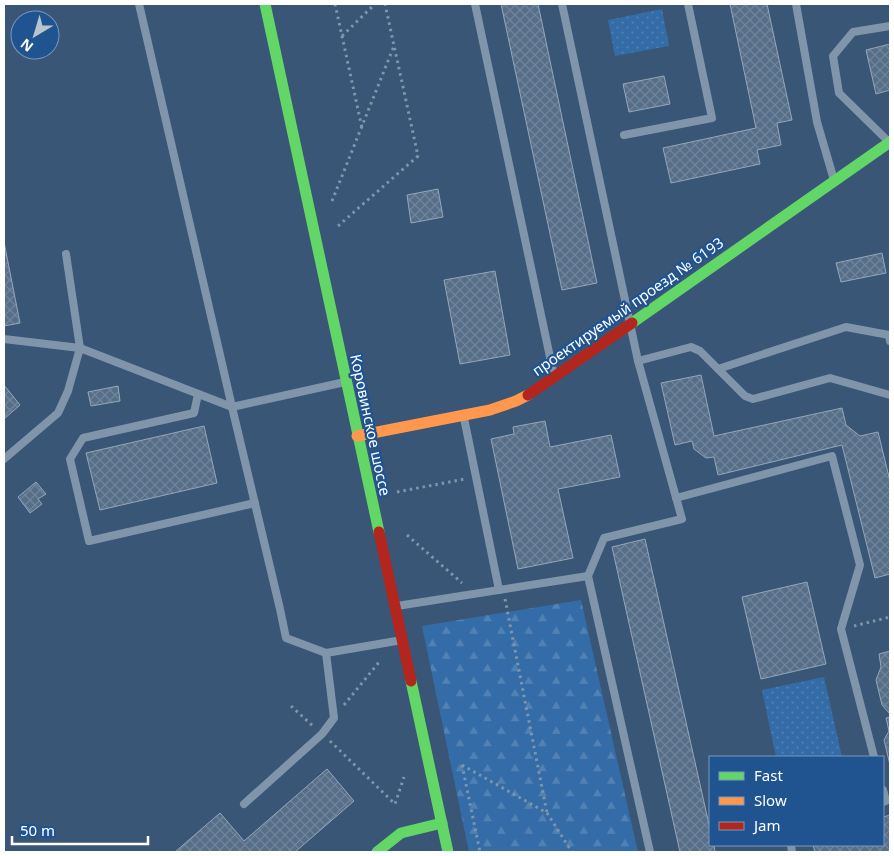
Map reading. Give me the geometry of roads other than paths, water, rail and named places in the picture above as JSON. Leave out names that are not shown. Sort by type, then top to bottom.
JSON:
[{"type":"main road","name":"Коровинское шоссе","points":[[265,4],[345,382],[448,852]]},
{"type":"main road","name":"проектируемый проезд № 6193","points":[[357,436],[490,410],[516,401],[535,391],[890,142]]},
{"type":"main road","points":[[378,852],[401,833],[442,823]]},
{"type":"lane","points":[[139,4],[286,638],[326,653],[403,640]]},
{"type":"lane","points":[[475,4],[554,377]]},
{"type":"lane","points":[[562,4],[638,361],[682,519],[604,538],[588,576],[650,852]]},
{"type":"lane","points":[[624,135],[712,118],[688,4]]},
{"type":"lane","points":[[796,4],[817,122],[834,180]]},
{"type":"lane","points":[[890,26],[852,32],[833,56],[839,93],[890,142]]},
{"type":"lane","points":[[4,460],[58,413],[68,391],[80,348],[66,254]]},
{"type":"lane","points":[[718,369],[846,327],[889,335],[890,340]]},
{"type":"lane","points":[[4,339],[80,348],[232,407],[345,382]]},
{"type":"lane","points":[[638,361],[691,347],[700,351],[745,396],[753,399],[830,378],[890,395]]},
{"type":"lane","points":[[198,394],[194,413],[83,438],[70,459],[89,541],[255,503]]},
{"type":"lane","points":[[463,416],[501,589]]},
{"type":"lane","points":[[676,498],[832,456],[860,564],[841,629],[874,756]]},
{"type":"lane","points":[[395,607],[588,576]]},
{"type":"lane","points":[[244,804],[322,734],[334,718],[326,653]]}]
